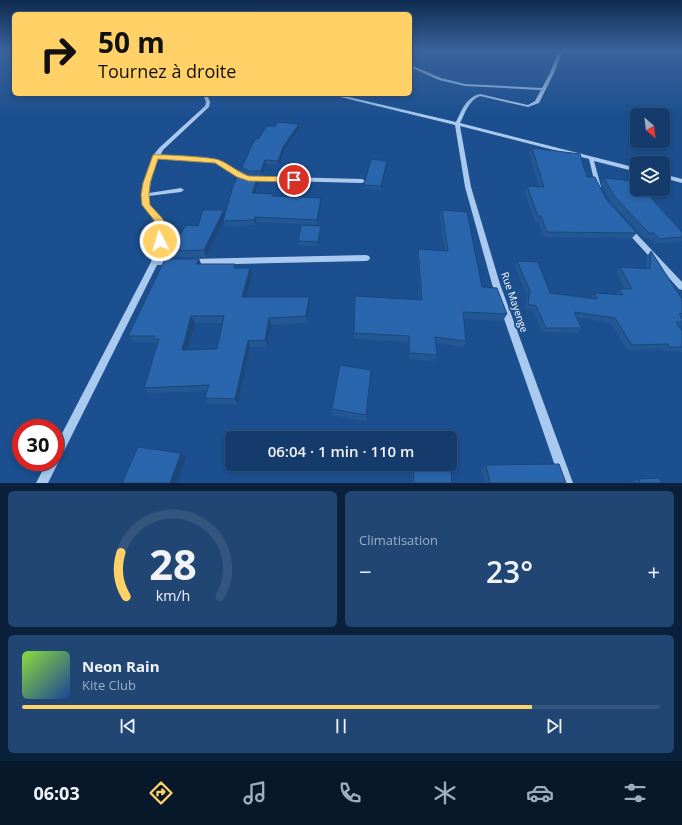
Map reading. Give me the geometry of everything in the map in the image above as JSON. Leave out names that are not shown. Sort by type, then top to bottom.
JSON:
[{"type":"street","points":[[425,73],[440,79],[465,85],[544,89]]},
{"type":"street","points":[[457,124],[471,98],[476,95],[480,94],[528,106],[537,102],[551,73]]},
{"type":"street","points":[[64,440],[155,262],[160,241],[158,219],[146,205],[145,195],[146,183],[156,157],[161,149],[207,106],[208,102],[206,96]]},
{"type":"street","points":[[338,96],[457,124],[630,168]]},
{"type":"street","name":"Rue Mayenge","points":[[457,124],[468,187],[496,284],[568,483]]},
{"type":"street","points":[[156,157],[216,161],[225,165],[240,176],[249,178],[362,181]]},
{"type":"street","points":[[591,158],[600,191]]},
{"type":"street","points":[[670,178],[682,181]]},
{"type":"street","points":[[145,195],[181,190]]},
{"type":"street","points":[[624,224],[682,287]]},
{"type":"street","points":[[155,262],[366,258]]},
{"type":"street","points":[[42,483],[48,471]]},
{"type":"building","points":[[278,122],[299,124],[283,147],[278,161],[265,160],[261,171],[249,171],[242,167],[255,139],[258,139],[267,126],[275,126]]},
{"type":"building","points":[[532,148],[580,154],[587,177],[595,177],[606,199],[637,233],[547,232],[541,216],[538,216],[527,186],[544,187]]},
{"type":"building","points":[[371,159],[387,161],[381,186],[364,185]]},
{"type":"building","points":[[239,173],[248,177],[258,177],[252,193],[273,194],[272,196],[321,198],[317,220],[255,217],[254,220],[223,221],[233,186]]},
{"type":"building","points":[[604,178],[630,181],[630,196],[649,196],[682,232],[682,237],[659,239],[654,233],[649,233],[614,196]]},
{"type":"building","points":[[203,210],[224,210],[204,250],[171,251],[186,225],[198,226]]},
{"type":"building","points":[[442,210],[467,212],[482,287],[497,288],[507,314],[463,312],[466,341],[435,337],[437,355],[410,353],[409,336],[354,333],[355,296],[422,300],[418,249],[448,251]]},
{"type":"building","points":[[301,225],[321,226],[318,242],[298,241]]},
{"type":"building","points":[[651,251],[682,299],[682,313],[679,314],[682,322],[676,322],[682,331],[682,347],[669,347],[668,344],[632,345],[615,318],[574,312],[582,328],[546,328],[536,306],[528,304],[530,291],[517,261],[538,262],[550,293],[597,299],[595,293],[623,295],[619,289],[632,289],[620,267],[650,269]]},
{"type":"building","points":[[165,259],[199,259],[196,264],[235,264],[234,268],[250,268],[242,297],[309,297],[306,316],[269,318],[265,340],[248,341],[235,399],[205,398],[209,385],[144,388],[159,339],[153,339],[155,336],[128,336]],"holes":[[[191,316],[224,316],[217,349],[182,350]]]},
{"type":"building","points":[[340,365],[371,370],[366,415],[332,409]]},
{"type":"building","points":[[138,447],[181,453],[170,483],[122,483]]},
{"type":"building","points":[[559,464],[566,483],[490,483],[486,465]]},
{"type":"building","points":[[413,471],[451,471],[452,483],[414,483]]},
{"type":"building","points":[[659,478],[662,483],[640,483],[639,479]]},
{"type":"route","points":[[160,241],[158,219],[146,205],[145,195],[146,183],[156,157],[216,161],[225,165],[240,176],[249,178],[294,180]]}]
